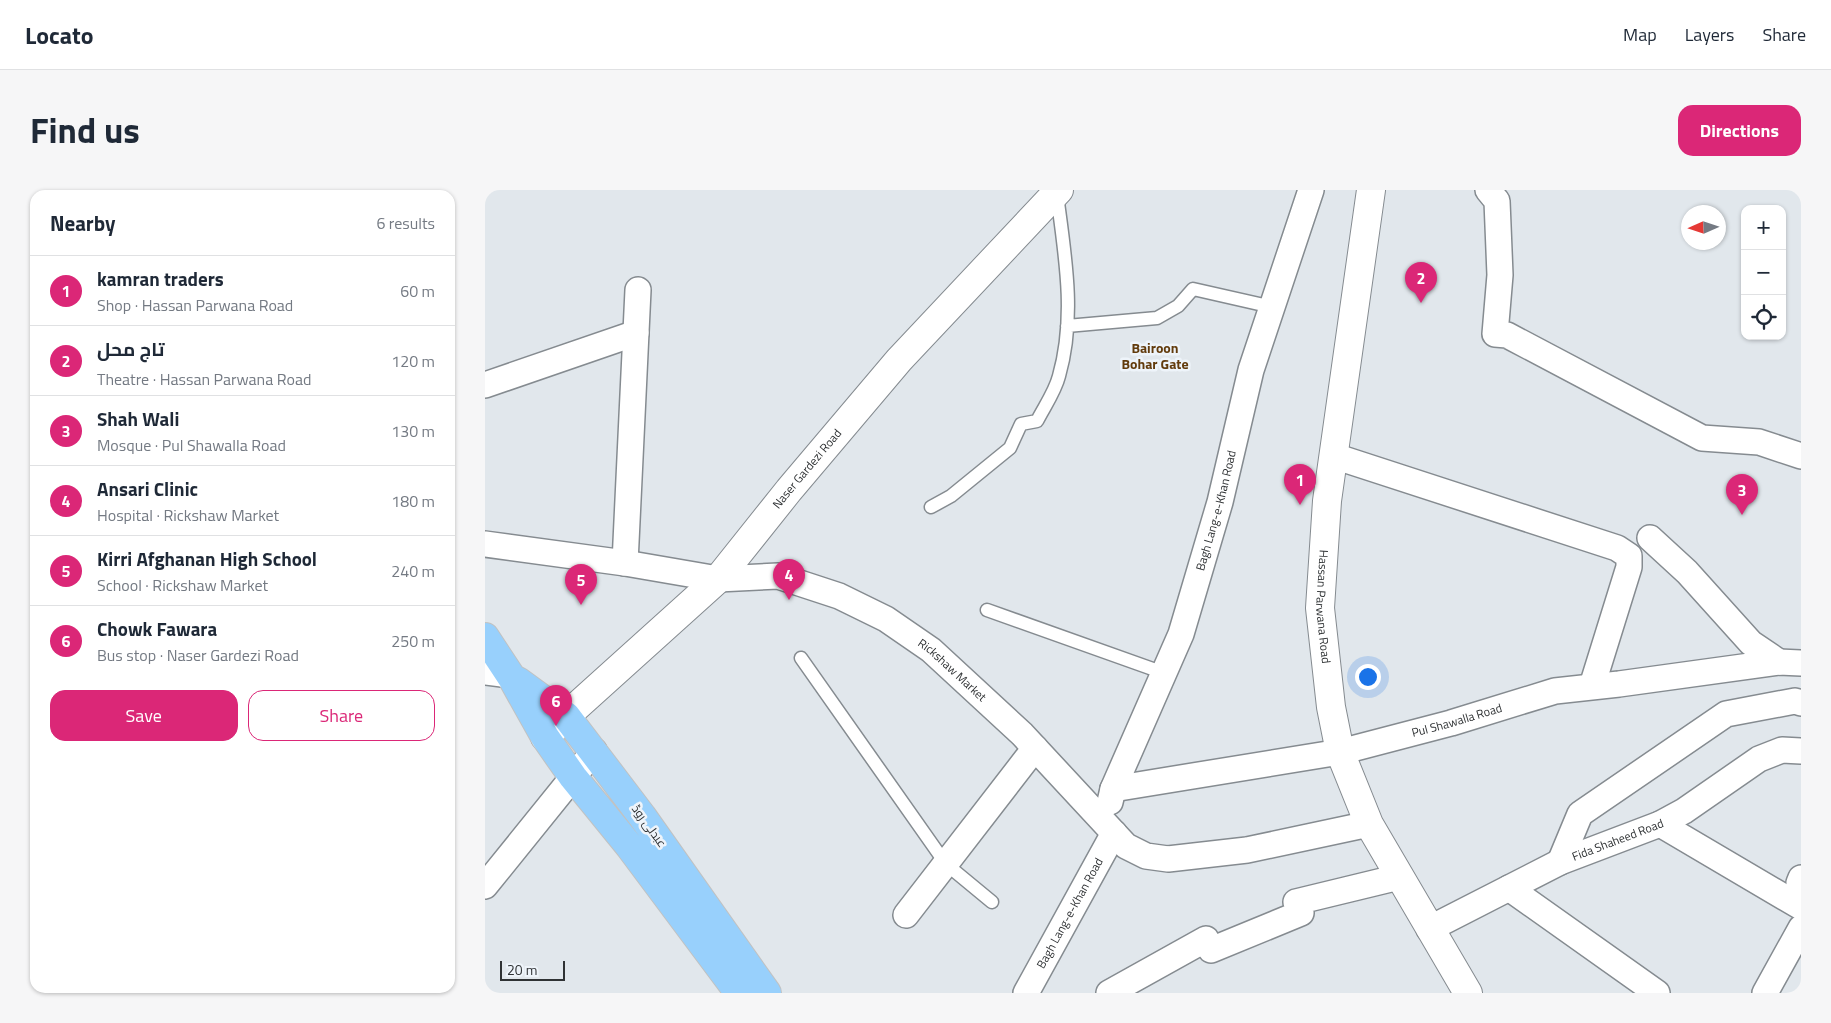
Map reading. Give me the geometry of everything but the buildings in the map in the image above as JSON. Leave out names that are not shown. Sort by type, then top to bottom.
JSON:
[{"type":"main road","name":"Hassan Parwana Road","points":[[1371,190],[1327,501],[1320,608],[1331,707],[1340,752],[1369,824],[1429,930],[1468,993]]},
{"type":"main road","name":"Naser Gardezi Road","points":[[545,738],[566,716],[718,579],[789,490],[899,360],[1058,191]]},
{"type":"main road","name":"عبدلی روڈ","points":[[485,637],[503,675],[545,738],[573,777],[630,847],[739,993]]},
{"type":"main road","name":"عبدلی روڈ","points":[[503,675],[566,716],[642,816],[767,993]]},
{"type":"street","name":"Bagh Lang-e-Khan Road","points":[[1026,993],[1109,829],[1113,789],[1181,634],[1219,502],[1251,370],[1311,190]]},
{"type":"street","points":[[1488,190],[1497,201],[1500,275],[1495,334],[1507,335],[1702,438],[1759,442],[1801,456]]},
{"type":"street","points":[[625,563],[638,290]]},
{"type":"street","points":[[485,384],[636,333]]},
{"type":"street","points":[[1334,456],[1617,548],[1629,556],[1629,567],[1592,686]]},
{"type":"street","points":[[1650,538],[1687,572],[1751,643],[1790,662]]},
{"type":"street","name":"Rickshaw Market","points":[[485,544],[625,563],[718,579],[778,576],[839,596],[886,619],[931,650],[1035,748],[1126,846],[1146,856],[1168,859],[1247,850],[1369,824]]},
{"type":"street","name":"Pul Shawalla Road","points":[[1113,789],[1340,752],[1451,723],[1555,691],[1790,662]]},
{"type":"street","points":[[1560,862],[1580,814],[1725,714],[1795,701],[1801,703]]},
{"type":"street","points":[[906,914],[1035,748]]},
{"type":"street","name":"Fida Shaheed Road","points":[[1429,930],[1560,862],[1660,824],[1684,811],[1759,759],[1781,750],[1801,751]]},
{"type":"street","points":[[485,886],[594,751]]},
{"type":"street","points":[[1660,824],[1801,907]]},
{"type":"street","points":[[1109,993],[1206,939],[1211,950],[1301,913],[1296,902],[1399,877]]},
{"type":"street","points":[[1801,878],[1799,883],[1801,888]]},
{"type":"street","points":[[1509,888],[1657,993]]},
{"type":"street","points":[[1765,993],[1801,928]]},
{"type":"lane","points":[[931,507],[951,496],[1000,458],[1010,448],[1021,424],[1037,421],[1059,378],[1067,326],[1068,284],[1058,191]]},
{"type":"lane","points":[[1067,326],[1157,318],[1179,306],[1193,289],[1272,307]]},
{"type":"lane","points":[[987,610],[1164,673]]},
{"type":"lane","points":[[801,658],[945,864],[992,902]]},
{"type":"place","name":"تاج محل","points":[[1421,303]]},
{"type":"place","name":"kamran traders","points":[[1300,505]]},
{"type":"place","name":"Shah Wali","points":[[1742,515]]},
{"type":"place","name":"Ansari Clinic","points":[[789,600]]},
{"type":"place","name":"Kirri Afghanan High School","points":[[581,605]]},
{"type":"place","name":"Chowk Fawara","points":[[556,726]]},
{"type":"district","name":"Bairoon Bohar Gate","points":[[1155,356]]}]
